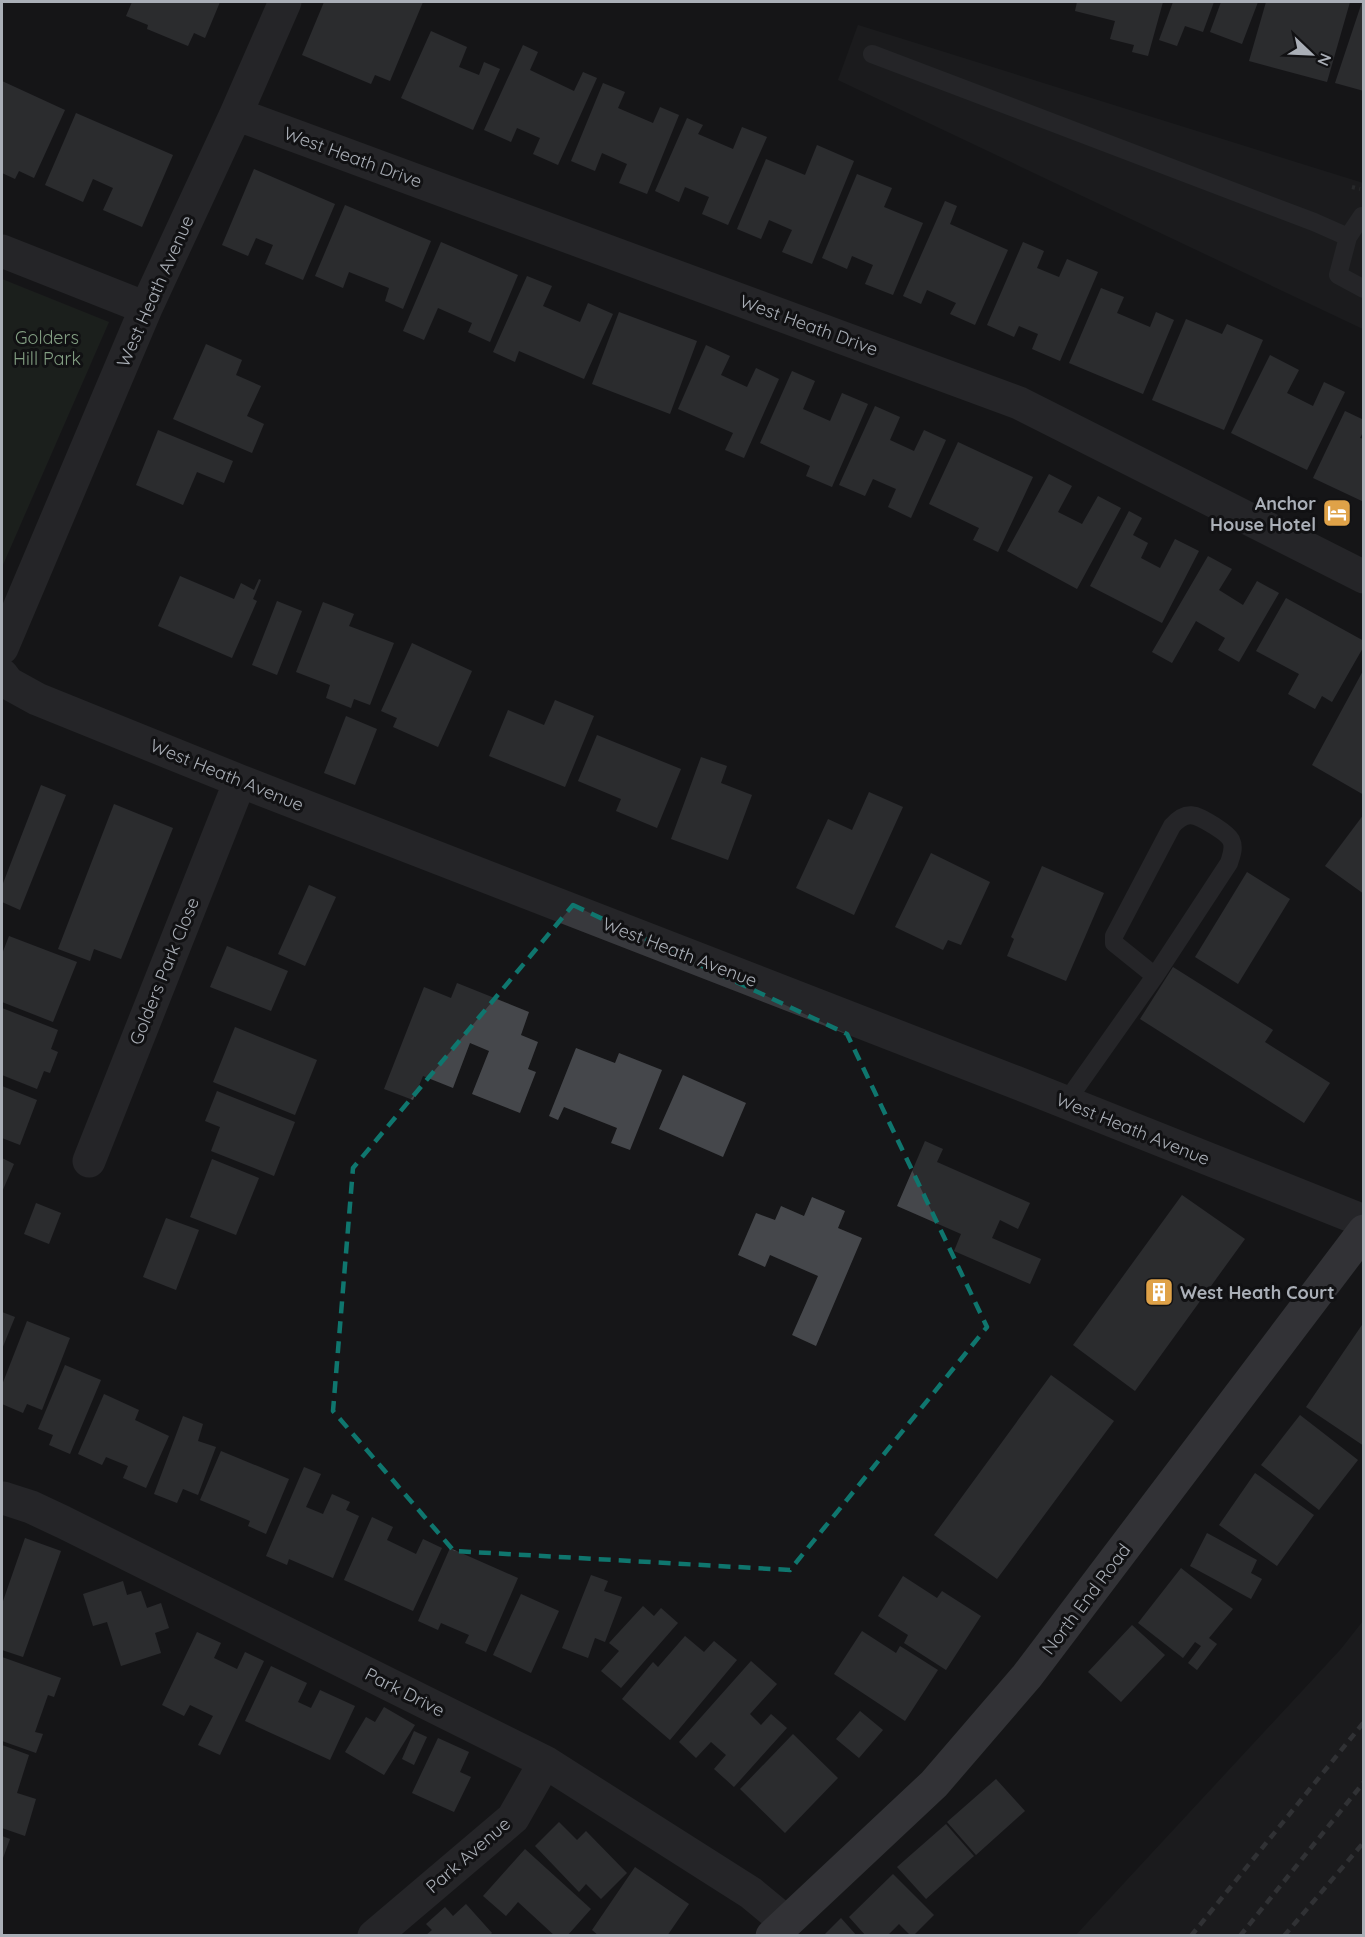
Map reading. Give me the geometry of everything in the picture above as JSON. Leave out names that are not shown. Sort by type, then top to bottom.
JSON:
[{"type":"main road","name":"North End Road","points":[[779,1929],[933,1784],[1027,1676],[1364,1232]]},
{"type":"street","name":"West Heath Avenue","points":[[2,648],[146,308],[237,114],[285,2]]},
{"type":"street","name":"West Heath Drive","points":[[237,114],[1019,403],[1364,578]]},
{"type":"street","points":[[2,251],[146,308]]},
{"type":"street","name":"West Heath Avenue","points":[[2,675],[8,683],[37,699],[240,781],[1066,1102],[1364,1221]]},
{"type":"street","name":"Golders Park Close","points":[[89,1161],[240,781]]},
{"type":"street","name":"Park Drive","points":[[2,1489],[31,1507],[545,1762],[751,1893],[779,1929]]},
{"type":"street","name":"Park Avenue","points":[[374,1935],[513,1818],[545,1762]]},
{"type":"lane","points":[[872,54],[1314,222],[1348,237]]},
{"type":"lane","points":[[1364,216],[1348,237],[1338,274],[1364,289]]},
{"type":"lane","points":[[1066,1102],[1155,976],[1221,876],[1233,849],[1231,840],[1222,831],[1197,816],[1188,815],[1179,818],[1172,826],[1114,936],[1114,943],[1119,948],[1155,976]]},
{"type":"highlighted area","points":[[573,905],[847,1034],[987,1327],[790,1570],[454,1551],[333,1411],[353,1168]]},
{"type":"shaded area","points":[[858,25],[1363,183],[1363,329],[838,80]]},
{"type":"shaded area","points":[[1363,1621],[1363,1935],[1076,1935],[1341,1649]]},
{"type":"green space","name":"Golders Hill Park","points":[[2,279],[109,322],[2,567]]},
{"type":"building","points":[[132,2],[220,2],[205,38],[194,33],[188,46],[147,29],[148,25],[126,16]]},
{"type":"building","points":[[324,2],[423,2],[390,81],[375,75],[371,84],[302,55]]},
{"type":"building","points":[[1077,2],[1163,2],[1148,56],[1132,52],[1134,45],[1110,39],[1115,21],[1075,11]]},
{"type":"building","points":[[1173,2],[1214,2],[1203,32],[1185,26],[1177,46],[1159,40]]},
{"type":"building","points":[[1221,2],[1258,2],[1242,44],[1210,32]]},
{"type":"building","points":[[1266,2],[1350,2],[1327,82],[1249,61]]},
{"type":"building","points":[[1362,2],[1364,2],[1364,91],[1335,83]]},
{"type":"building","points":[[431,31],[467,47],[459,67],[479,75],[484,62],[500,69],[473,130],[401,98]]},
{"type":"building","points":[[523,45],[538,52],[530,70],[574,91],[583,72],[597,78],[558,165],[533,154],[540,138],[517,128],[511,142],[484,130]]},
{"type":"building","points":[[2,81],[65,110],[34,178],[19,171],[15,179],[2,173]]},
{"type":"building","points":[[603,83],[625,92],[618,108],[653,123],[660,107],[679,115],[647,194],[619,183],[627,164],[602,153],[595,171],[571,161]]},
{"type":"building","points":[[76,113],[173,155],[142,227],[103,210],[113,188],[93,179],[83,202],[45,185]]},
{"type":"building","points":[[687,118],[703,125],[698,134],[733,149],[742,127],[767,137],[728,225],[702,214],[709,197],[685,187],[679,202],[655,191]]},
{"type":"building","points":[[817,145],[854,161],[812,264],[782,252],[792,230],[769,220],[761,239],[737,229],[766,159],[805,175]]},
{"type":"building","points":[[254,169],[335,204],[303,280],[265,264],[273,245],[256,238],[248,256],[222,245]]},
{"type":"building","points":[[857,174],[892,188],[884,207],[923,223],[893,295],[865,284],[873,265],[852,256],[847,269],[822,258]]},
{"type":"building","points":[[945,201],[957,206],[950,224],[1008,250],[975,325],[950,314],[956,303],[927,290],[921,304],[903,296]]},
{"type":"building","points":[[345,205],[431,241],[403,309],[385,301],[389,288],[349,272],[343,288],[315,276]]},
{"type":"building","points":[[441,242],[518,275],[490,342],[468,332],[472,323],[438,308],[424,340],[403,331]]},
{"type":"building","points":[[1023,242],[1044,251],[1037,268],[1059,277],[1067,259],[1098,272],[1060,361],[1032,349],[1038,334],[1019,326],[1014,337],[987,325]]},
{"type":"building","points":[[527,276],[552,286],[543,306],[580,322],[588,303],[613,314],[584,379],[519,351],[515,362],[493,352]]},
{"type":"building","points":[[1101,288],[1124,297],[1117,313],[1150,327],[1156,312],[1174,320],[1143,394],[1069,363]]},
{"type":"building","points":[[619,312],[697,341],[670,414],[592,384]]},
{"type":"building","points":[[1186,319],[1222,334],[1227,324],[1263,340],[1224,430],[1152,400]]},
{"type":"building","points":[[206,344],[242,360],[236,375],[261,386],[247,416],[264,424],[252,453],[173,419]]},
{"type":"building","points":[[706,345],[730,356],[721,375],[747,387],[756,368],[779,379],[744,458],[725,450],[733,433],[678,409]]},
{"type":"building","points":[[1270,355],[1299,370],[1287,393],[1313,406],[1324,382],[1345,392],[1307,470],[1231,433]]},
{"type":"building","points":[[792,371],[815,381],[803,409],[830,421],[842,393],[868,404],[832,487],[806,476],[810,466],[760,443]]},
{"type":"building","points":[[875,406],[900,417],[890,440],[914,451],[924,430],[946,440],[911,518],[888,507],[896,489],[873,479],[865,496],[839,485]]},
{"type":"building","points":[[1345,411],[1364,420],[1364,430],[1360,438],[1364,439],[1364,502],[1313,478]]},
{"type":"building","points":[[158,430],[233,461],[224,483],[197,472],[183,505],[136,485]]},
{"type":"building","points":[[958,442],[1033,477],[998,552],[973,540],[979,528],[929,504]]},
{"type":"building","points":[[1049,474],[1072,486],[1058,512],[1082,524],[1098,496],[1121,508],[1077,589],[1007,551]]},
{"type":"building","points":[[1129,511],[1142,518],[1133,535],[1148,543],[1141,558],[1160,568],[1175,539],[1199,551],[1162,623],[1090,586]]},
{"type":"building","points":[[1208,556],[1232,569],[1219,590],[1243,605],[1257,581],[1279,593],[1239,662],[1218,650],[1225,638],[1196,621],[1172,663],[1152,652]]},
{"type":"building","points":[[180,576],[234,599],[241,583],[254,590],[259,579],[261,580],[253,599],[257,601],[232,658],[158,626]]},
{"type":"building","points":[[1286,598],[1364,641],[1364,646],[1332,702],[1322,696],[1315,709],[1288,694],[1299,674],[1256,651]]},
{"type":"building","points":[[277,601],[302,611],[277,675],[252,665]]},
{"type":"building","points":[[323,602],[354,614],[349,626],[394,643],[370,705],[354,699],[351,708],[326,698],[330,685],[296,672]]},
{"type":"building","points":[[412,643],[472,671],[438,747],[393,727],[397,718],[381,711]]},
{"type":"building","points":[[1364,669],[1364,795],[1312,765]]},
{"type":"building","points":[[555,700],[594,716],[565,787],[489,756],[508,710],[544,725]]},
{"type":"building","points":[[346,716],[377,729],[355,785],[324,773]]},
{"type":"building","points":[[597,735],[681,769],[657,828],[616,811],[621,799],[578,781]]},
{"type":"building","points":[[701,757],[727,766],[721,783],[752,795],[728,860],[671,839]]},
{"type":"building","points":[[41,785],[66,795],[20,910],[2,902],[2,886]]},
{"type":"building","points":[[869,792],[903,807],[854,915],[796,888],[828,819],[852,830]]},
{"type":"building","points":[[114,804],[173,828],[121,959],[94,949],[90,961],[58,949]]},
{"type":"building","points":[[1364,814],[1364,894],[1325,866]]},
{"type":"building","points":[[931,853],[990,882],[961,945],[948,940],[943,950],[895,927]]},
{"type":"building","points":[[1042,866],[1104,893],[1066,981],[1007,956],[1014,939],[1011,937]]},
{"type":"building","points":[[1247,872],[1290,899],[1238,984],[1195,957]]},
{"type":"building","points":[[309,885],[336,897],[305,966],[278,954]]},
{"type":"building","points":[[9,936],[77,962],[53,1022],[2,1002],[2,954]]},
{"type":"building","points":[[227,946],[288,971],[271,1011],[210,987]]},
{"type":"building","points":[[1173,967],[1273,1030],[1265,1042],[1330,1083],[1304,1123],[1140,1019]]},
{"type":"building","points":[[457,983],[529,1012],[521,1035],[538,1042],[528,1069],[536,1072],[520,1113],[472,1094],[489,1051],[470,1043],[453,1088],[423,1076],[413,1100],[384,1089],[424,987],[451,998]]},
{"type":"building","points":[[2,1008],[58,1030],[51,1049],[58,1052],[50,1073],[44,1071],[37,1089],[2,1075]]},
{"type":"building","points":[[235,1027],[317,1060],[295,1115],[213,1082]]},
{"type":"building","points":[[576,1048],[615,1063],[619,1053],[662,1070],[630,1150],[611,1143],[617,1128],[564,1107],[558,1120],[549,1116]]},
{"type":"building","points":[[683,1075],[746,1103],[723,1157],[659,1129]]},
{"type":"building","points":[[2,1086],[37,1100],[20,1145],[2,1138]]},
{"type":"building","points":[[217,1091],[295,1122],[274,1176],[211,1151],[220,1127],[205,1121]]},
{"type":"building","points":[[925,1141],[943,1149],[937,1162],[1030,1203],[1018,1229],[1000,1220],[992,1238],[1041,1259],[1030,1284],[954,1251],[961,1234],[897,1206]]},
{"type":"building","points":[[2,1158],[14,1164],[2,1192]]},
{"type":"building","points":[[212,1159],[259,1178],[236,1235],[190,1217]]},
{"type":"building","name":"West Heath Court","points":[[1182,1195],[1245,1239],[1135,1391],[1073,1345]]},
{"type":"building","points":[[812,1197],[845,1211],[838,1228],[862,1238],[816,1346],[792,1335],[818,1276],[770,1255],[765,1267],[738,1255],[756,1213],[775,1220],[781,1206],[804,1216]]},
{"type":"building","points":[[36,1203],[61,1213],[49,1244],[24,1234]]},
{"type":"building","points":[[166,1218],[199,1230],[176,1290],[143,1277]]},
{"type":"building","points":[[2,1312],[15,1317],[2,1349]]},
{"type":"building","points":[[27,1321],[70,1338],[42,1410],[27,1404],[23,1413],[2,1404],[2,1385]]},
{"type":"building","points":[[1364,1322],[1364,1446],[1306,1407]]},
{"type":"building","points":[[65,1365],[101,1380],[70,1454],[49,1445],[53,1435],[38,1429]]},
{"type":"building","points":[[1051,1375],[1114,1421],[997,1579],[934,1535]]},
{"type":"building","points":[[104,1394],[139,1410],[135,1420],[169,1436],[146,1488],[123,1478],[128,1466],[106,1457],[102,1465],[78,1454]]},
{"type":"building","points":[[1300,1415],[1358,1460],[1319,1510],[1261,1465]]},
{"type":"building","points":[[183,1416],[203,1424],[198,1441],[216,1447],[198,1495],[183,1489],[177,1503],[154,1494]]},
{"type":"building","points":[[221,1451],[289,1479],[266,1534],[248,1526],[250,1521],[200,1500]]},
{"type":"building","points":[[304,1467],[321,1474],[306,1507],[323,1514],[332,1494],[350,1502],[346,1510],[359,1516],[333,1578],[289,1559],[287,1565],[266,1556]]},
{"type":"building","points":[[1255,1473],[1314,1515],[1277,1566],[1219,1525]]},
{"type":"building","points":[[372,1517],[393,1527],[387,1540],[416,1554],[423,1539],[442,1548],[413,1611],[344,1580]]},
{"type":"building","points":[[1207,1533],[1257,1560],[1251,1573],[1262,1579],[1251,1599],[1190,1566]]},
{"type":"building","points":[[25,1538],[61,1551],[23,1657],[2,1650],[2,1604]]},
{"type":"building","points":[[450,1548],[518,1578],[486,1652],[465,1643],[469,1635],[441,1623],[438,1630],[418,1621]]},
{"type":"building","points":[[1181,1568],[1233,1609],[1209,1638],[1217,1644],[1197,1670],[1188,1663],[1201,1646],[1195,1642],[1183,1658],[1138,1623]]},
{"type":"building","points":[[591,1575],[608,1581],[604,1591],[622,1597],[605,1642],[595,1638],[588,1658],[562,1648]]},
{"type":"building","points":[[903,1576],[937,1598],[942,1591],[981,1616],[946,1670],[904,1643],[908,1635],[878,1616]]},
{"type":"building","points":[[123,1581],[127,1595],[141,1591],[147,1608],[161,1603],[169,1628],[155,1633],[161,1653],[121,1666],[107,1622],[93,1626],[83,1594]]},
{"type":"building","points":[[521,1594],[559,1611],[531,1673],[493,1655]]},
{"type":"building","points":[[643,1606],[654,1616],[661,1608],[678,1623],[621,1688],[601,1671],[619,1651],[609,1643]]},
{"type":"building","points":[[1132,1625],[1165,1655],[1121,1702],[1088,1672]]},
{"type":"building","points":[[862,1631],[896,1653],[900,1646],[938,1670],[905,1721],[834,1674]]},
{"type":"building","points":[[197,1632],[221,1643],[214,1658],[237,1669],[245,1652],[264,1661],[220,1755],[198,1745],[213,1716],[190,1705],[184,1716],[162,1705]]},
{"type":"building","points":[[685,1636],[704,1652],[714,1641],[737,1660],[670,1740],[622,1699],[653,1662],[658,1667]]},
{"type":"building","points":[[2,1657],[61,1678],[54,1697],[48,1695],[35,1732],[43,1734],[36,1753],[2,1741]]},
{"type":"building","points":[[751,1661],[777,1684],[750,1714],[761,1725],[771,1714],[787,1728],[734,1787],[714,1769],[726,1755],[711,1742],[696,1758],[679,1742]]},
{"type":"building","points":[[271,1666],[307,1683],[298,1702],[311,1708],[320,1690],[355,1706],[330,1760],[245,1721]]},
{"type":"building","points":[[384,1707],[415,1725],[384,1775],[345,1752],[366,1717],[375,1722]]},
{"type":"building","points":[[860,1711],[883,1730],[859,1758],[836,1739]]},
{"type":"building","points":[[414,1731],[427,1737],[414,1765],[402,1759]]},
{"type":"building","points":[[793,1734],[838,1778],[785,1833],[740,1789]]},
{"type":"building","points":[[438,1738],[469,1752],[460,1772],[471,1777],[454,1812],[412,1793]]},
{"type":"building","points":[[2,1745],[29,1755],[17,1793],[36,1799],[25,1836],[2,1828]]},
{"type":"building","points":[[996,1779],[1025,1811],[976,1855],[947,1822]]},
{"type":"building","points":[[559,1822],[577,1840],[586,1831],[627,1873],[601,1899],[586,1884],[579,1892],[535,1846]]},
{"type":"building","points":[[946,1824],[974,1856],[926,1899],[897,1867]]},
{"type":"building","points":[[2,1836],[10,1839],[3,1858],[2,1857]]},
{"type":"building","points":[[525,1849],[591,1909],[567,1936],[555,1936],[518,1902],[506,1916],[483,1896]]},
{"type":"building","points":[[635,1867],[689,1904],[667,1936],[599,1936],[592,1930]]},
{"type":"building","points":[[893,1874],[934,1915],[913,1936],[899,1924],[887,1936],[866,1936],[849,1917]]},
{"type":"building","points":[[466,1904],[492,1933],[489,1936],[425,1936],[432,1930],[426,1924],[445,1907],[453,1916]]},
{"type":"building","points":[[841,1918],[857,1936],[823,1936]]},
{"type":"railway","points":[[1191,1936],[1364,1722]]},
{"type":"railway","points":[[1240,1936],[1364,1782]]},
{"type":"railway","points":[[1284,1936],[1364,1842]]},
{"type":"place","name":"Anchor House Hotel","points":[[1337,513]]},
{"type":"place","name":"West Heath Court","points":[[1159,1292]]}]
